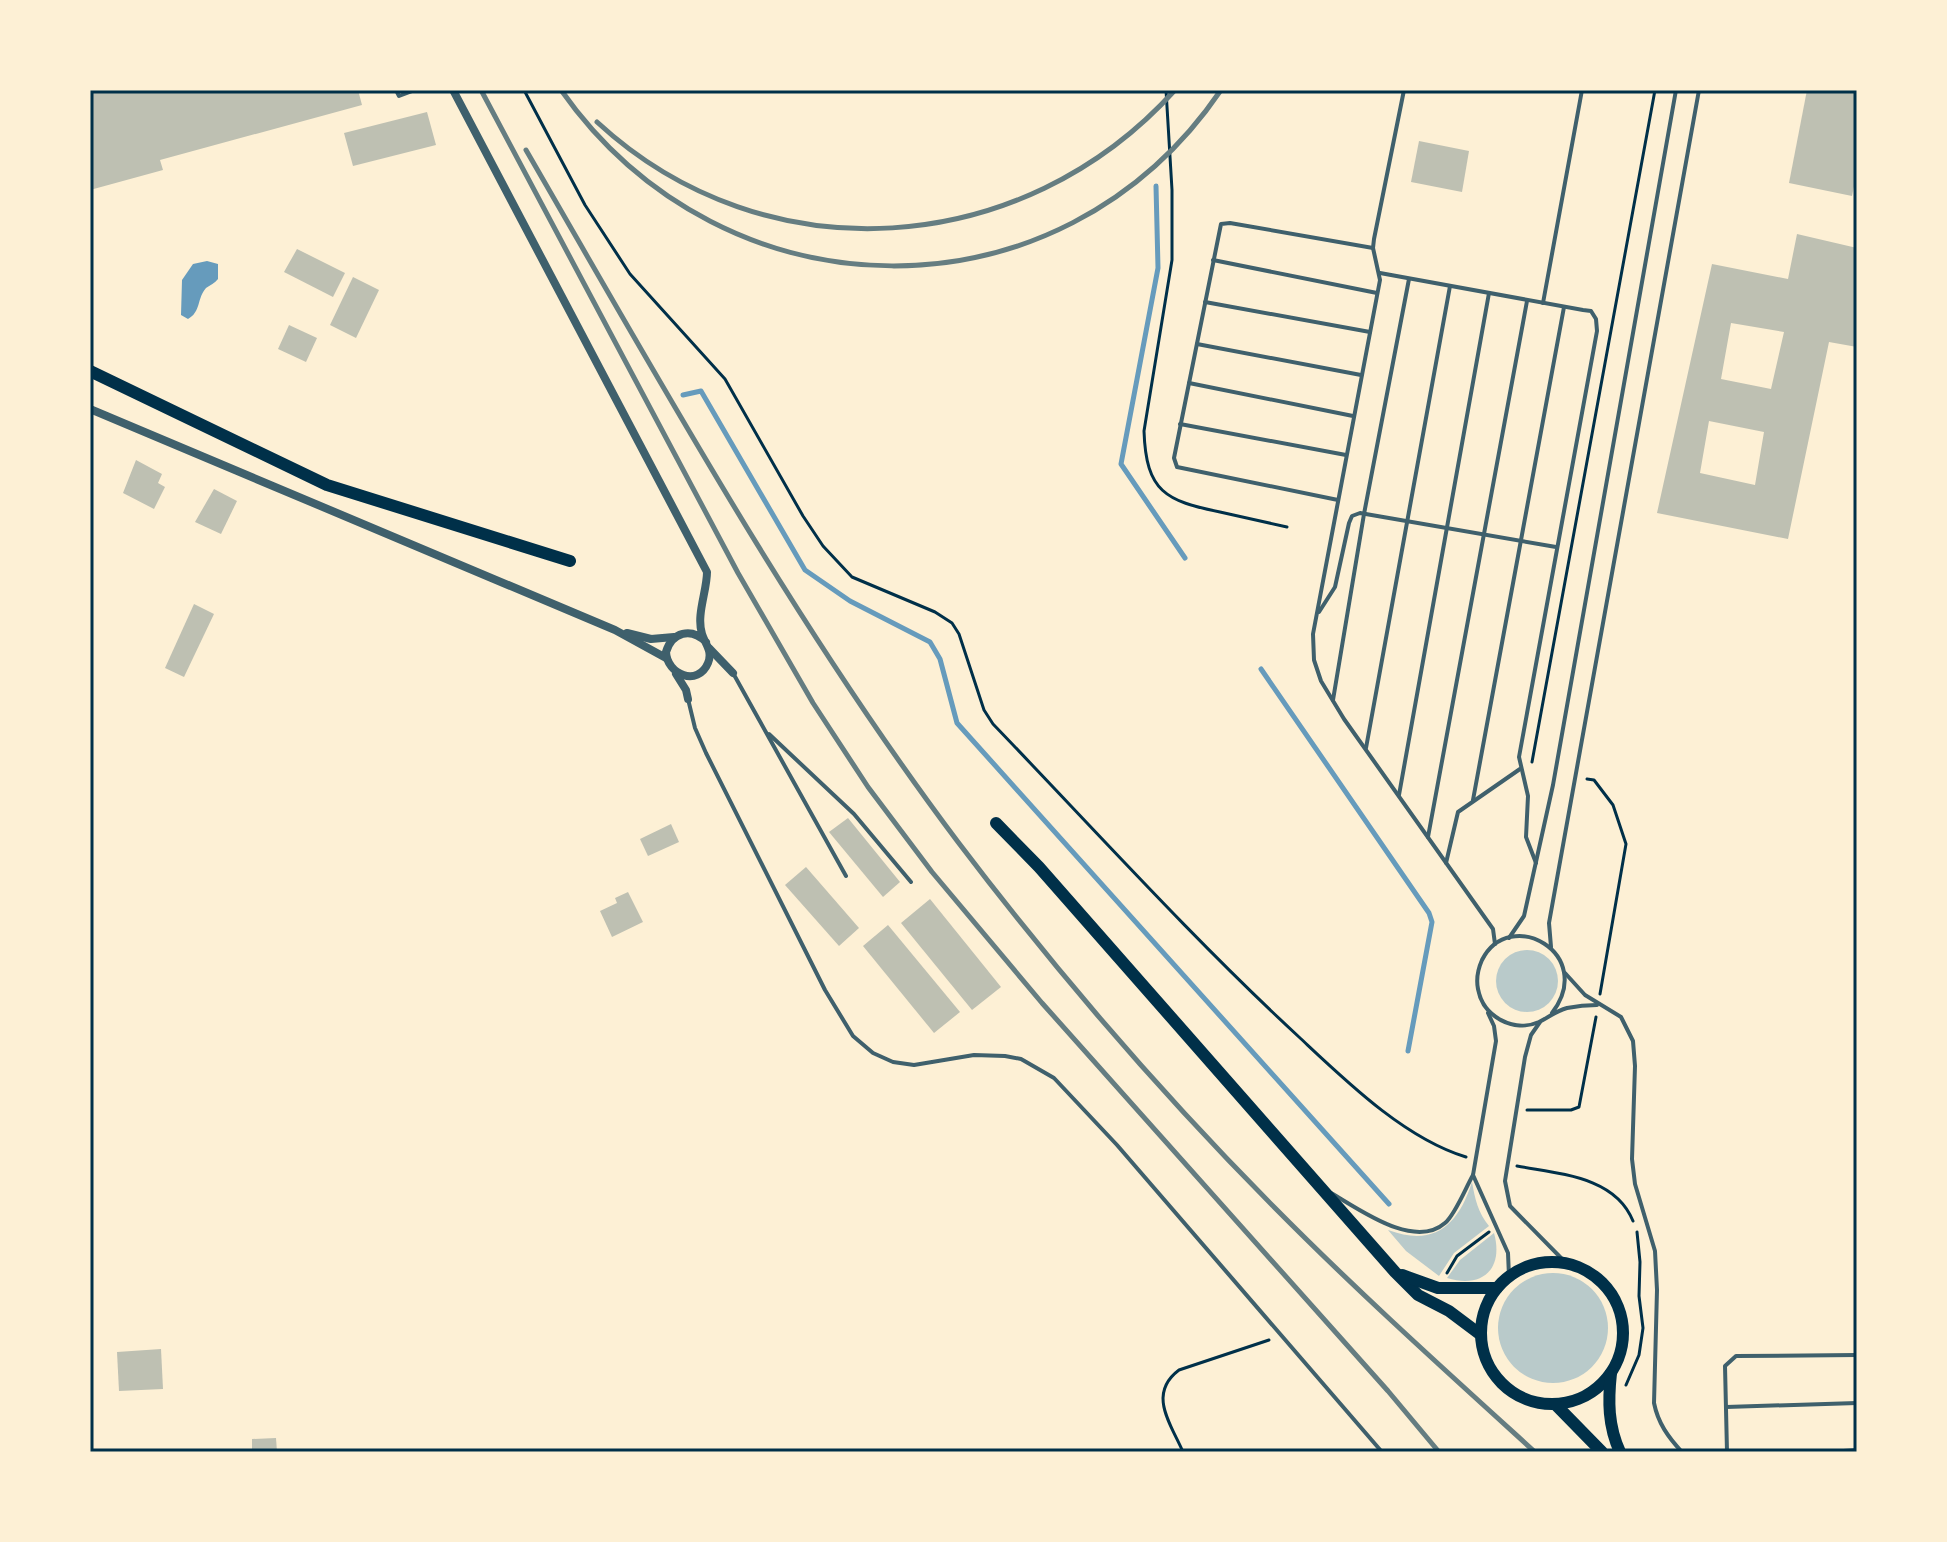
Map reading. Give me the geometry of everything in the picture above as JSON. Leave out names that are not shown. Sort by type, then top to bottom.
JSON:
[{"type":"main road","points":[[90,371],[327,485],[570,561]]},
{"type":"main road","points":[[996,823],[1039,867],[1395,1272],[1418,1295],[1449,1311],[1481,1335]]},
{"type":"main road","points":[[1536,1263],[1566,1263],[1592,1274],[1602,1282],[1618,1306],[1623,1333],[1618,1360],[1611,1373],[1587,1395],[1555,1404],[1524,1399],[1498,1379],[1486,1358],[1481,1335],[1482,1318],[1497,1288],[1509,1276],[1536,1263]]},
{"type":"main road","points":[[1395,1272],[1438,1288],[1497,1288]]},
{"type":"main road","points":[[1611,1373],[1608,1402],[1620,1452]]},
{"type":"main road","points":[[1555,1404],[1602,1452]]},
{"type":"street","points":[[453,90],[701,557],[707,572],[701,618],[701,633],[707,645],[707,666]]},
{"type":"street","points":[[90,409],[615,630],[666,658],[686,690],[688,699]]},
{"type":"street","points":[[666,658],[668,646],[701,618]]},
{"type":"street","points":[[615,630],[651,639],[695,634],[733,673]]},
{"type":"street","points":[[707,666],[733,673]]},
{"type":"street","points":[[688,699],[693,676],[707,666]]},
{"type":"street","points":[[676,673],[693,676]]},
{"type":"lane","points":[[396,90],[399,96],[415,90]]},
{"type":"lane","points":[[1404,90],[1373,248],[1380,273],[1313,634],[1314,660],[1321,681],[1333,700],[1493,929],[1495,944]]},
{"type":"lane","points":[[1543,303],[1582,90]]},
{"type":"lane","points":[[1509,938],[1524,916],[1555,773],[1676,90]]},
{"type":"lane","points":[[1551,947],[1549,923],[1699,90]]},
{"type":"lane","points":[[1338,500],[1177,467],[1174,458],[1221,224],[1373,248]]},
{"type":"lane","points":[[1213,260],[1377,293]]},
{"type":"lane","points":[[1380,273],[1591,311],[1596,319],[1597,331],[1519,757],[1528,796],[1526,837],[1536,864]]},
{"type":"lane","points":[[1333,700],[1364,514],[1409,279]]},
{"type":"lane","points":[[1366,749],[1450,286]]},
{"type":"lane","points":[[1399,796],[1489,293]]},
{"type":"lane","points":[[1428,837],[1527,301]]},
{"type":"lane","points":[[1205,302],[1370,332]]},
{"type":"lane","points":[[1473,800],[1564,307]]},
{"type":"lane","points":[[1197,344],[1361,375]]},
{"type":"lane","points":[[1189,383],[1353,416]]},
{"type":"lane","points":[[1180,424],[1346,455]]},
{"type":"lane","points":[[1317,615],[1335,587],[1352,516],[1364,514],[1556,547]]},
{"type":"lane","points":[[733,673],[846,876]]},
{"type":"lane","points":[[688,699],[695,728],[720,781],[825,990],[853,1036],[873,1053],[893,1062],[914,1065],[974,1055],[1005,1056],[1021,1059],[1054,1078],[1117,1145],[1382,1452]]},
{"type":"lane","points":[[765,730],[854,814],[911,882]]},
{"type":"lane","points":[[1446,863],[1458,812],[1520,769]]},
{"type":"lane","points":[[1325,1189],[1381,1222],[1408,1231],[1431,1231],[1446,1223],[1473,1175],[1476,1159],[1496,1041],[1494,1026],[1479,997],[1477,982],[1485,955],[1495,944],[1523,936],[1538,939],[1551,947],[1560,959],[1566,987],[1552,1013]]},
{"type":"lane","points":[[1565,973],[1598,1005],[1611,1009],[1621,1017],[1633,1041],[1632,1159],[1635,1184],[1655,1251],[1654,1403],[1657,1417],[1669,1439],[1682,1452]]},
{"type":"lane","points":[[1487,1009],[1498,1019],[1512,1025],[1526,1025],[1568,1008],[1598,1005]]},
{"type":"lane","points":[[1540,1021],[1531,1035],[1525,1057],[1505,1181],[1510,1206],[1566,1263]]},
{"type":"lane","points":[[1473,1175],[1508,1253],[1509,1276]]},
{"type":"lane","points":[[1727,1452],[1725,1366],[1736,1356],[1857,1355]]},
{"type":"lane","points":[[1726,1407],[1857,1403]]},
{"type":"lane","points":[[1830,1452],[1857,1450]]},
{"type":"path","points":[[524,90],[585,205],[630,274],[725,379],[823,546],[852,577],[935,612],[952,623],[959,634],[984,710],[993,724],[1241,983],[1381,1109],[1436,1146],[1476,1159]]},
{"type":"path","points":[[1166,90],[1172,190]]},
{"type":"path","points":[[1506,1164],[1600,1184],[1613,1192],[1629,1210],[1637,1230],[1643,1328],[1639,1355],[1622,1395]]},
{"type":"path","points":[[1438,1288],[1457,1256],[1495,1228]]},
{"type":"path","points":[[1183,1452],[1164,1409],[1164,1386],[1170,1377],[1179,1370],[1260,1345],[1280,1334]]},
{"type":"shaded area","points":[[1527,950],[1539,952],[1549,959],[1556,969],[1556,993],[1549,1003],[1539,1010],[1527,1012],[1515,1010],[1505,1003],[1498,993],[1496,981],[1498,969],[1505,959],[1515,952]]},
{"type":"shaded area","points":[[1472,1182],[1478,1206],[1489,1226],[1454,1253],[1439,1276],[1406,1251],[1388,1230],[1419,1236],[1442,1229],[1459,1210]]},
{"type":"shaded area","points":[[1494,1233],[1496,1257],[1487,1273],[1471,1281],[1447,1278],[1460,1260]]},
{"type":"shaded area","points":[[1553,1273],[1574,1277],[1592,1289],[1604,1307],[1608,1328],[1604,1349],[1592,1367],[1574,1379],[1553,1383],[1532,1379],[1514,1367],[1502,1349],[1498,1328],[1502,1307],[1514,1289],[1532,1277]]},
{"type":"water","points":[[207,261],[218,264],[218,279],[206,288],[195,313],[188,319],[181,315],[182,280],[193,264]]},
{"type":"building","points":[[90,90],[358,90],[362,105],[160,160],[163,170],[90,190]]},
{"type":"building","points":[[1807,90],[1857,90],[1857,172],[1852,196],[1789,183]]},
{"type":"building","points":[[427,112],[436,145],[353,166],[344,133]]},
{"type":"building","points":[[1419,141],[1469,151],[1462,192],[1411,182]]},
{"type":"building","points":[[1797,234],[1857,248],[1857,347],[1829,342],[1788,539],[1657,513],[1712,264],[1788,279]],"holes":[[[1731,323],[1784,332],[1771,389],[1721,379]],[[1709,421],[1764,432],[1755,485],[1700,473]]]},
{"type":"building","points":[[297,249],[345,273],[333,297],[284,272]]},
{"type":"building","points":[[353,277],[379,290],[356,338],[330,325]]},
{"type":"building","points":[[289,325],[317,338],[306,362],[278,349]]},
{"type":"building","points":[[136,460],[162,474],[158,483],[165,487],[154,509],[123,493]]},
{"type":"building","points":[[214,489],[237,501],[221,534],[195,522]]},
{"type":"building","points":[[194,604],[214,614],[184,677],[165,668]]},
{"type":"building","points":[[848,818],[900,882],[883,897],[829,832]]},
{"type":"building","points":[[671,824],[679,842],[648,856],[640,839]]},
{"type":"building","points":[[806,867],[859,928],[839,946],[785,885]]},
{"type":"building","points":[[628,892],[643,922],[612,937],[600,911],[617,903],[615,898]]},
{"type":"building","points":[[930,899],[1001,987],[972,1010],[901,923]]},
{"type":"building","points":[[888,925],[960,1012],[934,1033],[863,946]]},
{"type":"building","points":[[161,1349],[163,1389],[119,1391],[117,1352]]},
{"type":"building","points":[[276,1438],[277,1452],[252,1452],[252,1439]]},
{"type":"waterway","points":[[1156,186],[1158,268],[1121,464],[1185,558]]},
{"type":"waterway","points":[[683,395],[701,391],[805,570],[850,601],[930,642],[940,659],[957,723],[1389,1204]]},
{"type":"waterway","points":[[1261,669],[1429,913],[1432,922],[1408,1051]]},
{"type":"railway","points":[[481,90],[738,573],[813,703],[868,787],[932,872],[1042,1003],[1439,1452]]},
{"type":"railway","points":[[561,90],[630,166],[710,221],[799,254],[892,266],[984,255],[1073,223],[1153,168],[1221,90]]},
{"type":"railway","points":[[597,122],[664,172],[737,207],[814,225],[892,228],[970,216],[1044,188],[1113,146],[1175,90]]},
{"type":"railway","points":[[526,150],[679,415],[785,589],[898,759],[995,890],[1110,1030],[1232,1164],[1370,1301],[1535,1452]]}]
